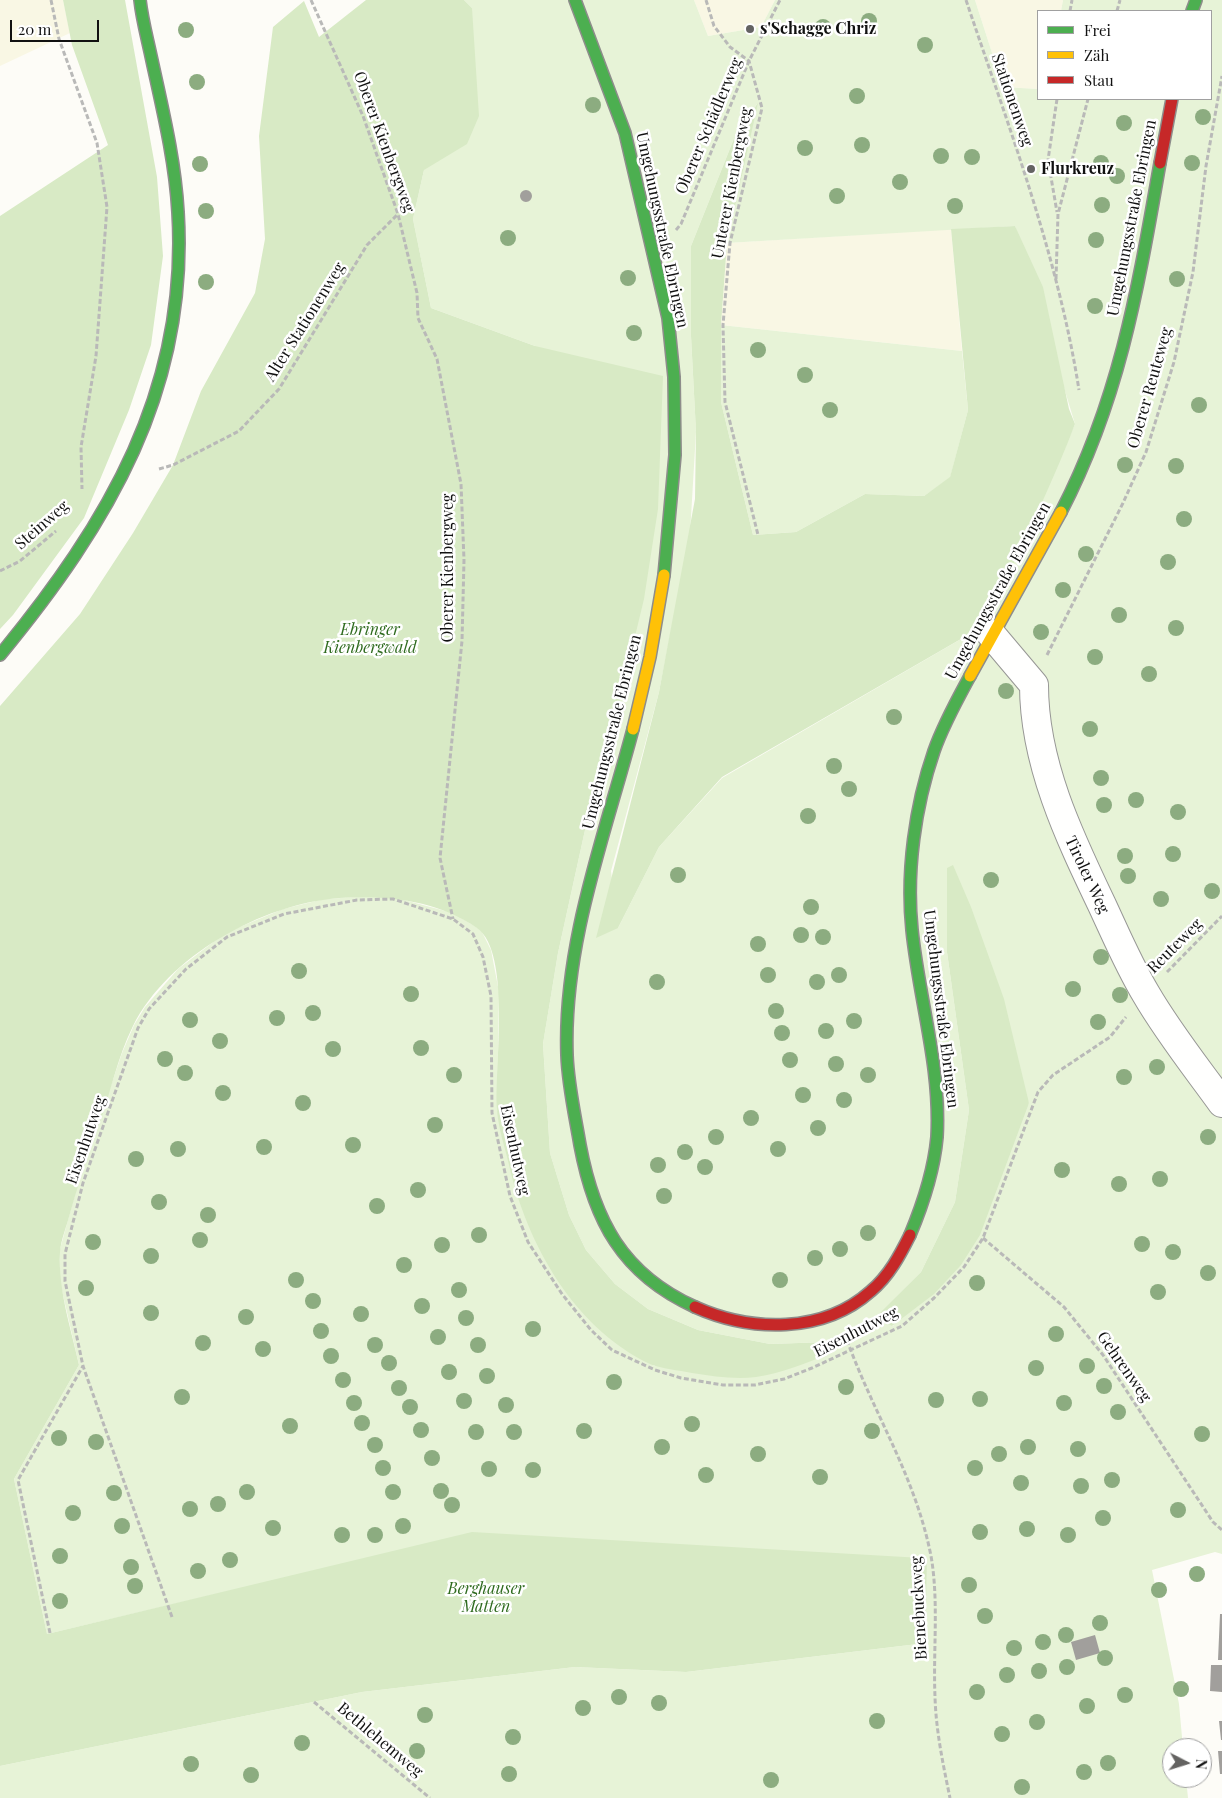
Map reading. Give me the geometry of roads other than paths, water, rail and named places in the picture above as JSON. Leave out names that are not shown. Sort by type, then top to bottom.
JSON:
[{"type":"street","points":[[0,655],[65,575],[102,517],[121,482],[151,412],[172,326],[179,270],[178,212],[169,149],[140,0]]},
{"type":"street","name":"Umgehungsstraße Ebringen","points":[[575,0],[624,131],[640,193],[652,256],[665,304],[673,367],[674,460],[669,526],[647,668],[635,723],[582,915],[573,973],[566,1044],[571,1093],[584,1169],[602,1221],[629,1259],[660,1287],[693,1308],[729,1320],[764,1325],[805,1322],[838,1313],[883,1280],[898,1260],[914,1226],[934,1159],[938,1125],[936,1082],[912,932],[911,878],[917,822],[928,769],[942,730],[991,634],[1042,549],[1073,488],[1102,420],[1137,294],[1172,100]]},
{"type":"street","name":"Tiroler Weg","points":[[991,634],[1034,685],[1034,707],[1043,755],[1064,824],[1145,993],[1222,1103]]},
{"type":"place","name":"s'Schagge Chriz","points":[[750,29]]},
{"type":"place","name":"Flurkreuz","points":[[1031,169]]},
{"type":"park label","name":"Ebringer Kienbergwald","points":[[370,639]]},
{"type":"park label","name":"Berghauser Matten","points":[[486,1598]]}]
